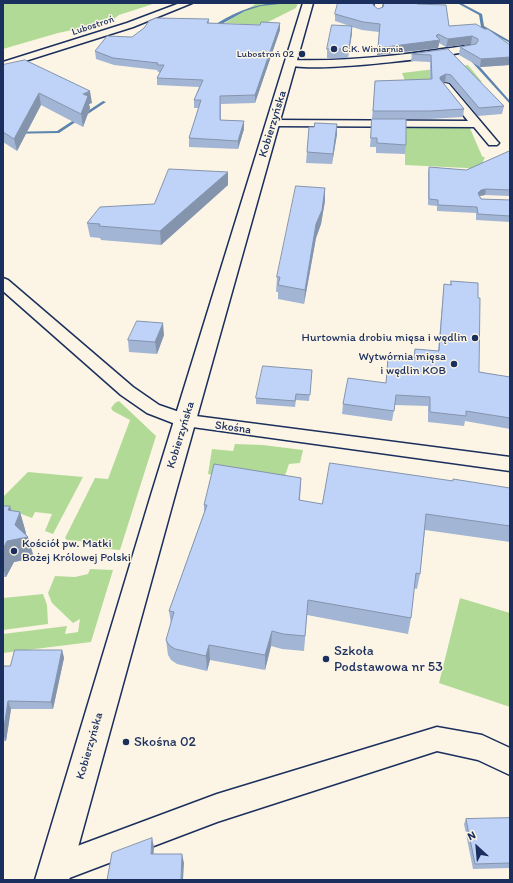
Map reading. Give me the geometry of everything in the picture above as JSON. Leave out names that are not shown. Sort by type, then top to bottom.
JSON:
[{"type":"street","name":"Lubostroń","points":[[3,65],[130,25],[188,3]]},
{"type":"street","name":"Kobierzyńska","points":[[53,874],[308,3]]},
{"type":"street","points":[[291,63],[323,65],[425,55],[471,48]]},
{"type":"street","points":[[445,86],[493,143]]},
{"type":"street","points":[[273,123],[477,124]]},
{"type":"street","name":"Skośna","points":[[3,283],[127,391],[153,409],[185,421],[510,464]]},
{"type":"street","name":"Kobierzyńska","points":[[53,874],[78,861],[217,808],[437,739],[482,748],[510,762]]},
{"type":"green space","points":[[3,3],[156,3],[119,15],[110,22],[58,33],[3,49]]},
{"type":"green space","points":[[257,3],[298,3],[296,8],[262,25],[225,23]]},
{"type":"green space","points":[[468,65],[482,82],[407,86],[402,73]]},
{"type":"green space","points":[[405,126],[469,126],[482,156],[485,158],[483,161],[486,169],[405,165]]},
{"type":"green space","points":[[119,401],[156,436],[120,550],[97,548],[88,542],[67,540],[65,538],[95,478],[108,479],[130,420],[113,411],[111,408]]},
{"type":"green space","points":[[235,444],[263,445],[303,450],[300,463],[289,464],[282,484],[275,485],[208,474],[212,449],[233,451]]},
{"type":"green space","points":[[28,472],[83,477],[53,534],[45,531],[52,514],[35,512],[32,518],[3,507],[3,497]]},
{"type":"green space","points":[[90,569],[113,570],[91,642],[3,653],[3,634],[67,626],[65,634],[78,632],[80,619],[73,623],[52,603],[48,593],[55,576],[75,577],[88,574]]},
{"type":"green space","points":[[43,594],[47,605],[48,624],[3,630],[3,598]]},
{"type":"green space","points":[[460,598],[510,613],[510,707],[439,683]]},
{"type":"building","points":[[338,3],[373,3],[373,5],[378,9],[383,7],[384,3],[446,5],[449,26],[476,24],[484,29],[488,29],[510,45],[510,57],[481,59],[460,47],[476,44],[478,39],[472,36],[448,39],[438,34],[436,36],[440,40],[378,48],[380,24],[363,22],[335,14]]},
{"type":"building","points":[[156,18],[209,19],[207,23],[260,25],[261,22],[280,23],[255,95],[220,96],[220,120],[244,121],[238,141],[189,138],[201,100],[194,100],[203,80],[157,78],[164,65],[113,58],[95,51],[107,36],[132,37],[144,28],[149,21]]},
{"type":"building","points":[[332,25],[352,26],[349,49],[327,49]]},
{"type":"building","points":[[448,49],[504,106],[479,108],[451,75],[446,74],[440,77],[440,79],[464,109],[430,111],[373,111],[375,81],[432,79],[431,55],[412,54]]},
{"type":"building","points":[[25,60],[90,91],[83,94],[88,96],[81,114],[39,93],[14,139],[3,132],[3,65]]},
{"type":"building","points":[[372,119],[406,119],[406,145],[377,143],[377,138],[371,138]]},
{"type":"building","points":[[315,123],[337,124],[333,154],[307,152],[309,127],[314,127]]},
{"type":"building","points":[[510,151],[510,190],[486,189],[481,190],[478,193],[481,199],[510,200],[510,216],[478,214],[477,207],[438,205],[438,200],[429,199],[429,167],[466,170]]},
{"type":"building","points":[[169,169],[228,172],[160,231],[99,226],[100,224],[87,223],[100,207],[154,204]]},
{"type":"building","points":[[296,186],[325,188],[322,210],[316,224],[305,290],[278,285],[280,277],[277,277]]},
{"type":"building","points":[[451,281],[478,283],[478,298],[480,298],[479,372],[510,377],[510,418],[466,411],[466,416],[430,412],[430,397],[396,395],[394,411],[343,404],[348,378],[386,383],[388,358],[414,360],[415,349],[439,351],[444,284],[451,285]]},
{"type":"building","points":[[137,321],[163,323],[155,342],[128,340]]},
{"type":"building","points":[[263,366],[312,370],[310,395],[296,394],[295,401],[256,398]]},
{"type":"building","points":[[330,463],[510,488],[510,526],[426,514],[420,574],[416,573],[411,618],[308,600],[305,636],[283,634],[272,631],[265,655],[209,645],[206,656],[175,649],[169,645],[166,640],[174,612],[169,611],[207,505],[204,505],[214,464],[301,478],[299,500],[322,504]]},
{"type":"building","points":[[3,506],[10,506],[8,510],[20,512],[15,525],[28,537],[7,541],[3,549]]},
{"type":"building","points":[[15,650],[62,650],[51,702],[8,701],[3,734],[3,666],[10,666]]},
{"type":"building","points":[[510,818],[510,863],[475,864],[466,819]]},
{"type":"building","points":[[152,838],[151,854],[182,854],[181,880],[107,880],[112,853]]},
{"type":"waterway","points":[[212,28],[244,10],[261,5],[287,3]]},
{"type":"waterway","points":[[459,3],[481,15],[482,26],[510,42]]},
{"type":"waterway","points":[[471,59],[510,103]]},
{"type":"waterway","points":[[3,133],[58,132],[104,102]]},
{"type":"place","name":"C.K. Winiarnia","points":[[334,49]]},
{"type":"place","name":"Lubostroń 02","points":[[302,54]]},
{"type":"place","name":"Hurtownia drobiu mięsa i wędlin","points":[[475,338]]},
{"type":"place","name":"Wytwórnia mięsa i wędlin KOB","points":[[454,364]]},
{"type":"place","name":"Kościół pw. Matki Bożej Królowej Polski","points":[[14,551]]},
{"type":"place","name":"Szkoła Podstawowa nr 53","points":[[326,659]]},
{"type":"place","name":"Skośna 02","points":[[126,742]]}]
